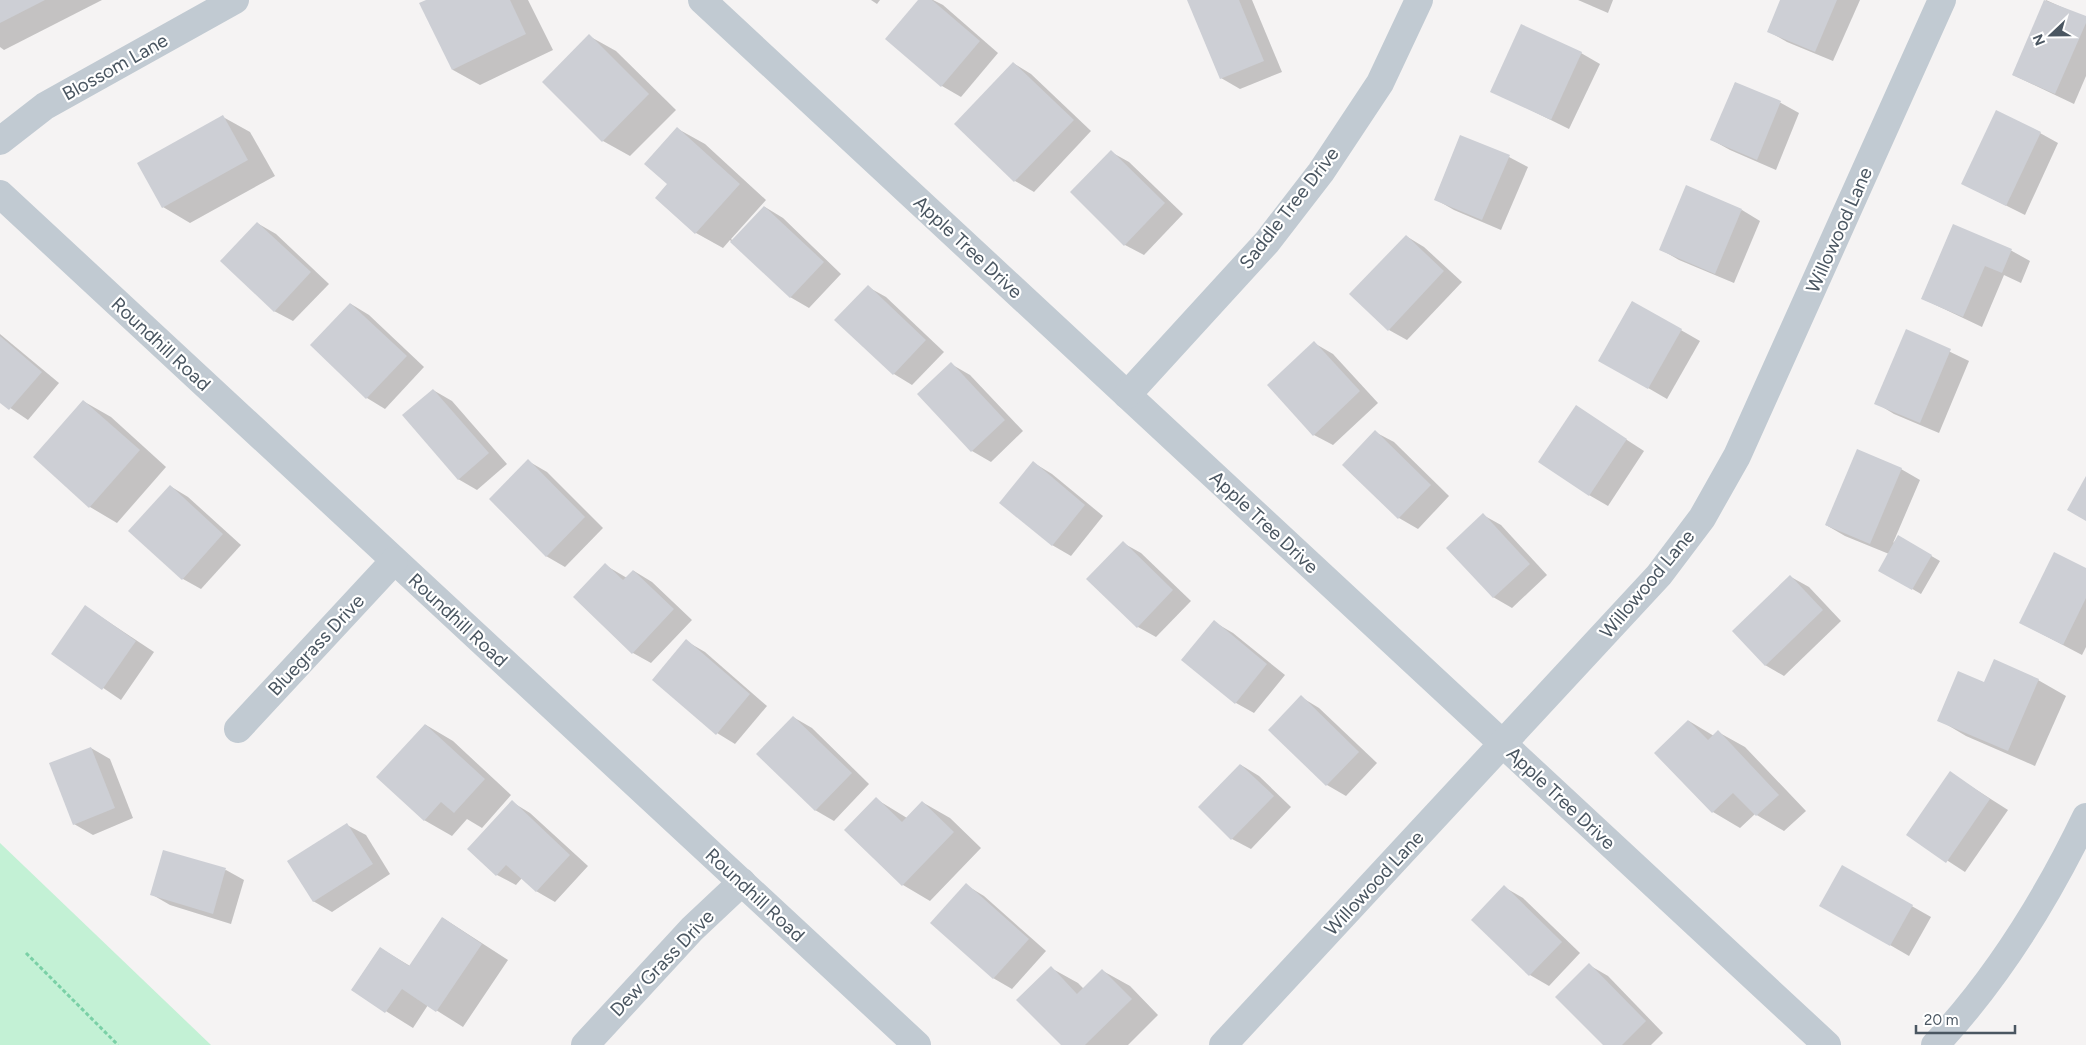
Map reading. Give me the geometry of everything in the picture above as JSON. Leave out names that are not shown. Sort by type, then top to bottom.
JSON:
[{"type":"street","name":"Blossom Lane","points":[[0,141],[45,106],[235,0]]},
{"type":"street","name":"Apple Tree Drive","points":[[702,0],[1827,1045]]},
{"type":"street","name":"Saddle Tree Drive","points":[[1127,395],[1267,242],[1322,172],[1380,83],[1419,0]]},
{"type":"street","name":"Willowood Lane","points":[[1223,1045],[1504,745],[1660,575],[1702,518],[1738,456],[1942,0]]},
{"type":"street","name":"Roundhill Road","points":[[0,194],[917,1045]]},
{"type":"street","name":"Bluegrass Drive","points":[[238,729],[394,561]]},
{"type":"street","points":[[1935,1045],[1980,992],[2019,938],[2055,880],[2086,817]]},
{"type":"street","name":"Dew Grass Drive","points":[[585,1045],[692,929],[742,882]]},
{"type":"path","points":[[26,953],[118,1045]]},
{"type":"green space","points":[[0,843],[211,1045],[0,1045]]},
{"type":"building","points":[[0,0],[45,0],[0,23]]},
{"type":"building","points":[[426,0],[510,0],[526,34],[452,70],[419,3]]},
{"type":"building","points":[[918,0],[932,0],[980,41],[941,87],[885,39]]},
{"type":"building","points":[[1187,0],[1239,0],[1264,61],[1220,79]]},
{"type":"building","points":[[1780,0],[1837,0],[1815,52],[1767,32]]},
{"type":"building","points":[[2044,0],[2086,16],[2086,23],[2055,94],[2012,75]]},
{"type":"building","points":[[1521,24],[1582,52],[1551,120],[1490,92]]},
{"type":"building","points":[[589,34],[649,94],[602,142],[542,82]]},
{"type":"building","points":[[1013,62],[1074,120],[1014,182],[954,124]]},
{"type":"building","points":[[1735,82],[1781,101],[1757,160],[1710,140]]},
{"type":"building","points":[[1996,110],[2041,132],[2006,206],[1961,184]]},
{"type":"building","points":[[223,115],[248,160],[162,208],[137,163]]},
{"type":"building","points":[[677,127],[740,184],[695,234],[655,198],[667,184],[644,164]]},
{"type":"building","points":[[1460,135],[1510,155],[1482,220],[1434,200]]},
{"type":"building","points":[[1111,150],[1165,203],[1124,246],[1070,192]]},
{"type":"building","points":[[1686,185],[1742,209],[1715,274],[1659,250]]},
{"type":"building","points":[[764,206],[824,262],[790,298],[730,242]]},
{"type":"building","points":[[257,222],[311,272],[274,312],[220,261]]},
{"type":"building","points":[[1953,224],[2012,249],[2002,273],[1985,266],[1963,317],[1921,299]]},
{"type":"building","points":[[1406,235],[1444,271],[1388,331],[1349,294]]},
{"type":"building","points":[[868,285],[926,340],[893,375],[834,320]]},
{"type":"building","points":[[1632,301],[1682,329],[1648,389],[1598,361]]},
{"type":"building","points":[[350,303],[407,356],[366,399],[310,345]]},
{"type":"building","points":[[1906,329],[1951,349],[1920,423],[1874,404]]},
{"type":"building","points":[[0,336],[42,372],[9,410],[0,403]]},
{"type":"building","points":[[1314,341],[1360,391],[1313,436],[1267,385]]},
{"type":"building","points":[[951,362],[1005,420],[971,452],[917,394]]},
{"type":"building","points":[[433,389],[489,453],[458,480],[402,415]]},
{"type":"building","points":[[83,400],[140,450],[89,508],[33,457]]},
{"type":"building","points":[[1576,405],[1627,439],[1589,496],[1538,462]]},
{"type":"building","points":[[1375,430],[1431,485],[1398,519],[1342,465]]},
{"type":"building","points":[[1857,449],[1902,468],[1870,544],[1825,525]]},
{"type":"building","points":[[528,459],[585,517],[546,557],[489,499]]},
{"type":"building","points":[[1033,461],[1085,505],[1052,546],[999,503]]},
{"type":"building","points":[[2086,476],[2086,521],[2067,510]]},
{"type":"building","points":[[170,485],[223,534],[182,580],[128,531]]},
{"type":"building","points":[[1483,513],[1530,564],[1493,598],[1446,548]]},
{"type":"building","points":[[1898,535],[1932,555],[1912,590],[1878,571]]},
{"type":"building","points":[[1123,541],[1173,590],[1137,628],[1086,579]]},
{"type":"building","points":[[2054,552],[2086,568],[2086,598],[2063,645],[2019,623]]},
{"type":"building","points":[[605,563],[623,580],[633,570],[674,609],[632,654],[573,597]]},
{"type":"building","points":[[1790,575],[1823,610],[1765,666],[1732,631]]},
{"type":"building","points":[[85,605],[136,641],[102,690],[51,654]]},
{"type":"building","points":[[1214,620],[1267,664],[1235,704],[1181,660]]},
{"type":"building","points":[[686,639],[750,694],[716,735],[652,680]]},
{"type":"building","points":[[1994,659],[2039,679],[2008,751],[1937,721],[1958,671],[1984,682]]},
{"type":"building","points":[[1301,695],[1359,752],[1326,786],[1268,730]]},
{"type":"building","points":[[793,716],[852,773],[815,811],[756,754]]},
{"type":"building","points":[[1688,720],[1708,740],[1718,730],[1779,795],[1756,816],[1733,793],[1712,813],[1654,753]]},
{"type":"building","points":[[425,724],[485,779],[454,813],[441,802],[424,821],[376,777]]},
{"type":"building","points":[[91,747],[115,808],[73,825],[49,763]]},
{"type":"building","points":[[1240,764],[1274,796],[1231,840],[1198,807]]},
{"type":"building","points":[[1950,771],[1990,799],[1946,863],[1906,835]]},
{"type":"building","points":[[876,797],[902,822],[922,801],[954,832],[902,886],[844,830]]},
{"type":"building","points":[[512,800],[570,855],[536,892],[506,865],[496,876],[467,849]]},
{"type":"building","points":[[347,823],[373,864],[313,902],[287,861]]},
{"type":"building","points":[[163,850],[226,868],[213,914],[150,895]]},
{"type":"building","points":[[1842,865],[1913,905],[1890,946],[1819,906]]},
{"type":"building","points":[[966,883],[1029,939],[993,979],[930,923]]},
{"type":"building","points":[[1504,885],[1562,942],[1529,976],[1471,920]]},
{"type":"building","points":[[442,917],[482,944],[436,1012],[402,989],[385,1013],[351,990],[380,947],[409,966]]},
{"type":"building","points":[[1589,963],[1646,1021],[1622,1045],[1603,1045],[1555,997]]},
{"type":"building","points":[[1051,966],[1077,994],[1102,969],[1132,999],[1085,1045],[1061,1045],[1016,1000]]}]
